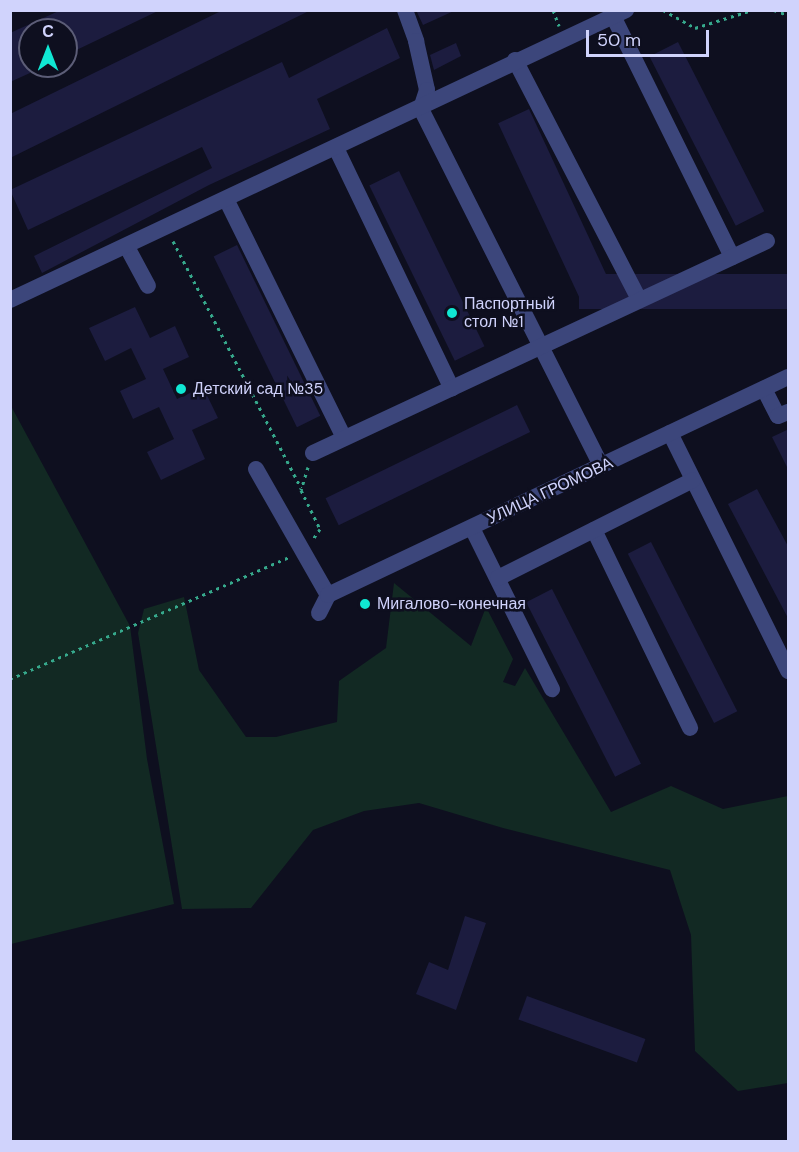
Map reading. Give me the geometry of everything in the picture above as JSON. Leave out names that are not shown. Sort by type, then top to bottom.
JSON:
[{"type":"street","points":[[405,10],[417,41],[427,90],[421,109],[601,466]]},
{"type":"street","points":[[10,300],[227,201],[421,109],[515,60],[620,13],[732,257]]},
{"type":"street","points":[[515,60],[639,298]]},
{"type":"street","points":[[336,148],[452,390]]},
{"type":"street","points":[[227,201],[344,438]]},
{"type":"street","points":[[313,453],[542,348],[639,298],[767,241]]},
{"type":"street","points":[[127,247],[148,286]]},
{"type":"street","name":"УЛИЦА ГРОМОВА","points":[[328,595],[789,378]]},
{"type":"street","points":[[764,389],[778,416],[789,412]]},
{"type":"street","points":[[670,433],[789,671]]},
{"type":"street","points":[[256,469],[328,595],[319,612]]},
{"type":"street","points":[[498,578],[693,480]]},
{"type":"street","points":[[472,528],[552,689]]},
{"type":"street","points":[[594,530],[690,728]]},
{"type":"path","points":[[663,10],[695,28],[752,10]]},
{"type":"path","points":[[774,10],[789,15]]},
{"type":"path","points":[[10,679],[303,551],[320,530],[302,490],[167,229]]},
{"type":"path","points":[[302,490],[313,453]]},
{"type":"green space","points":[[11,406],[130,626],[147,759],[174,904],[11,944]]},
{"type":"green space","points":[[394,583],[471,646],[486,607],[513,659],[503,682],[515,686],[525,668],[611,812],[671,786],[723,809],[788,796],[788,1083],[738,1091],[695,1051],[691,935],[670,870],[503,828],[419,803],[364,811],[313,830],[251,908],[182,909],[138,633],[144,609],[184,597],[199,670],[246,737],[276,737],[337,722],[339,681],[386,648]]},
{"type":"building","points":[[61,10],[160,10],[78,49],[78,18],[43,18]]},
{"type":"building","points":[[223,10],[311,10],[10,158],[10,114]]},
{"type":"building","points":[[416,10],[456,10],[423,25]]},
{"type":"building","points":[[387,28],[400,58],[317,99],[330,129],[209,185],[42,273],[34,256],[212,168],[202,147],[28,230],[10,190],[282,62],[289,78]]},
{"type":"building","points":[[18,29],[19,78],[10,82],[10,33]]},
{"type":"building","points":[[678,42],[764,211],[736,226],[649,57]]},
{"type":"building","points":[[456,43],[461,56],[434,70],[430,55]]},
{"type":"building","points":[[529,109],[611,285],[580,299],[498,123]]},
{"type":"building","points":[[399,171],[484,346],[455,361],[369,185]]},
{"type":"building","points":[[237,245],[320,416],[297,427],[214,256]]},
{"type":"building","points":[[579,274],[788,274],[788,309],[579,309]]},
{"type":"building","points":[[135,307],[150,338],[175,326],[189,357],[163,369],[177,399],[203,387],[218,418],[192,430],[205,459],[161,480],[147,452],[174,439],[159,407],[133,419],[120,391],[146,379],[131,348],[105,361],[89,328]]},
{"type":"building","points":[[517,405],[530,432],[339,525],[326,498]]},
{"type":"building","points":[[789,429],[789,471],[772,437]]},
{"type":"building","points":[[757,489],[789,548],[789,620],[728,504]]},
{"type":"building","points":[[651,542],[737,711],[714,723],[628,554]]},
{"type":"building","points":[[552,589],[641,764],[615,777],[526,602]]},
{"type":"building","points":[[465,916],[486,923],[456,1010],[416,994],[429,962],[448,970]]},
{"type":"building","points":[[527,996],[645,1039],[637,1063],[518,1019]]},
{"type":"place","name":"Паспортный стол №1","points":[[452,313]]},
{"type":"place","name":"Детский сад №35","points":[[181,389]]},
{"type":"place","name":"Мигалово-конечная","points":[[365,604]]}]
